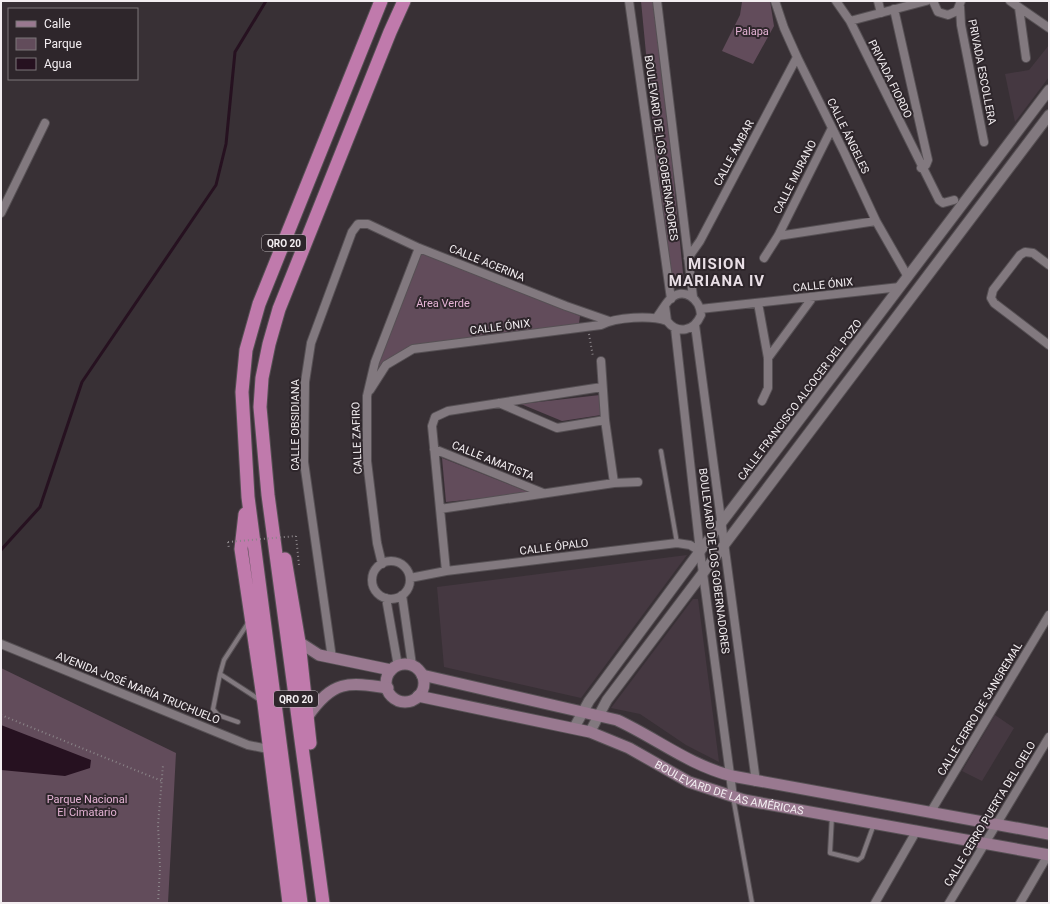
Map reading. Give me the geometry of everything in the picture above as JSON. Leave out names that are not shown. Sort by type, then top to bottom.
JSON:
[{"type":"highway","name":"QRO 20","points":[[301,903],[248,496],[242,392],[246,350],[262,297],[380,1]]},
{"type":"highway","name":"QRO 20","points":[[323,903],[268,495],[260,407],[262,378],[269,344],[279,309],[390,32],[404,1]]},
{"type":"highway","points":[[268,495],[285,558],[298,642],[331,903]]},
{"type":"highway","points":[[248,496],[241,549],[264,704],[268,749],[289,903]]},
{"type":"main road","points":[[298,642],[319,656],[394,668],[412,665],[422,675],[424,686],[418,696],[407,701],[401,701],[390,694],[387,679],[394,668]]},
{"type":"main road","name":"BOULEVARD DE LAS AMÉRICAS","points":[[422,675],[617,720],[639,730],[705,768],[732,776],[756,782],[1049,834]]},
{"type":"main road","points":[[308,716],[323,696],[339,686],[359,684],[388,688]]},
{"type":"main road","name":"BOULEVARD DE LAS AMÉRICAS","points":[[418,696],[590,732],[629,748],[689,782],[733,796],[1049,855]]},
{"type":"street","name":"BOULEVARD DE LOS GOBERNADORES","points":[[629,1],[670,298]]},
{"type":"street","name":"BOULEVARD DE LOS GOBERNADORES","points":[[657,1],[692,297]]},
{"type":"street","name":"CALLE ÁNGELES","points":[[775,1],[784,28],[797,57],[876,221],[908,277]]},
{"type":"street","name":"PRIVADA FIORDO","points":[[836,1],[850,21],[940,202],[948,203],[954,200]]},
{"type":"street","points":[[878,1],[881,13]]},
{"type":"street","points":[[850,21],[926,1]]},
{"type":"street","points":[[933,1],[935,8],[943,14],[952,14],[960,4]]},
{"type":"street","points":[[1010,1],[1049,28]]},
{"type":"street","name":"PRIVADA ESCOLLERA","points":[[960,4],[961,25],[984,142]]},
{"type":"street","points":[[1019,8],[1026,58]]},
{"type":"street","name":"PRIVADA FIORDO","points":[[894,9],[928,160],[926,165],[922,168]]},
{"type":"street","name":"CALLE ÁMBAR","points":[[688,258],[700,241],[797,57]]},
{"type":"street","name":"CALLE FRANCISCO ALCOCER DEL POZO","points":[[574,728],[583,711],[700,551],[1049,90]]},
{"type":"street","points":[[590,732],[598,715],[703,573],[1049,115]]},
{"type":"street","points":[[1,213],[45,123]]},
{"type":"street","name":"CALLE MURANO","points":[[764,258],[778,236],[832,128]]},
{"type":"street","points":[[778,236],[876,221]]},
{"type":"street","name":"CALLE ACERINA","points":[[358,224],[368,224],[419,248],[609,321]]},
{"type":"street","name":"CALLE OBSIDIANA","points":[[332,658],[304,462],[305,382],[311,343],[352,232],[358,224]]},
{"type":"street","name":"CALLE ZAFIRO","points":[[382,564],[377,543],[367,461],[367,396],[375,362],[419,248]]},
{"type":"street","points":[[1049,265],[1033,253],[1025,252],[1020,254],[993,290],[991,298],[994,303],[1049,345]]},
{"type":"street","name":"CALLE ÓNIX","points":[[700,309],[900,287]]},
{"type":"street","points":[[657,317],[670,298],[681,294],[692,297],[696,300],[701,315],[695,325],[686,330],[675,328],[667,321],[665,306]]},
{"type":"street","points":[[768,358],[813,297]]},
{"type":"street","points":[[758,303],[768,358],[768,388],[762,401]]},
{"type":"street","points":[[584,328],[587,318],[585,312]]},
{"type":"street","name":"CALLE ÓNIX","points":[[367,396],[386,365],[413,349],[601,326],[609,321],[657,317],[667,321]]},
{"type":"street","name":"BOULEVARD DE LOS GOBERNADORES","points":[[695,325],[756,782]]},
{"type":"street","name":"BOULEVARD DE LOS GOBERNADORES","points":[[675,328],[700,551],[732,776],[733,796]]},
{"type":"street","points":[[601,361],[605,420],[614,483]]},
{"type":"street","name":"CALLE AMATISTA","points":[[446,571],[432,426],[435,418],[448,411],[602,388]]},
{"type":"street","points":[[500,403],[557,428],[605,420]]},
{"type":"street","name":"CALLE AMATISTA","points":[[434,449],[544,494]]},
{"type":"street","name":"CALLE AMATISTA","points":[[440,509],[614,483],[638,482]]},
{"type":"street","name":"CALLE ÓPALO","points":[[410,578],[446,571],[677,543],[690,545],[700,551]]},
{"type":"street","points":[[394,562],[400,564],[405,567],[410,578],[406,591],[402,595],[391,599],[386,598],[376,591],[373,585],[374,573],[382,564],[394,562]]},
{"type":"street","points":[[402,595],[412,665]]},
{"type":"street","points":[[386,598],[394,668]]},
{"type":"street","name":"CALLE CERRO DE SANGREMAL","points":[[930,813],[1049,615]]},
{"type":"street","name":"AVENIDA JOSÉ MARÍA TRUCHUELO","points":[[1,644],[248,744],[268,749]]},
{"type":"street","name":"CALLE CERRO PUERTA DEL CIELO","points":[[949,903],[984,842],[1049,737]]},
{"type":"street","points":[[875,903],[917,830]]},
{"type":"street","points":[[1020,903],[1049,855]]},
{"type":"lane","points":[[661,451],[677,543]]},
{"type":"lane","points":[[238,722],[218,715],[213,709],[224,660],[247,626],[250,608]]},
{"type":"lane","points":[[220,674],[259,699],[264,704]]},
{"type":"lane","points":[[733,796],[752,903]]},
{"type":"lane","points":[[832,815],[830,853],[858,860],[862,857],[875,823]]},
{"type":"path","points":[[584,328],[592,356],[601,361]]},
{"type":"path","points":[[228,542],[296,536]]},
{"type":"path","points":[[1,715],[162,781]]},
{"type":"path","points":[[158,903],[160,868],[158,825],[163,765]]},
{"type":"shaded area","points":[[1049,45],[1049,77],[1015,122],[1005,74],[1029,70]]},
{"type":"shaded area","points":[[687,555],[581,698],[444,667],[437,587]]},
{"type":"shaded area","points":[[693,599],[698,599],[719,762],[686,745],[640,714],[611,708]]},
{"type":"shaded area","points":[[995,715],[1014,728],[982,781],[962,771]]},
{"type":"green space","points":[[641,1],[656,1],[684,283],[668,285]]},
{"type":"green space","name":"Palapa","points":[[770,1],[774,26],[753,64],[722,51],[740,15],[742,2]]},
{"type":"green space","name":"Área Verde","points":[[419,249],[580,316],[579,323],[573,326],[425,347],[409,346],[394,357],[376,374],[381,352]]},
{"type":"green space","points":[[600,395],[601,415],[562,421],[521,404]]},
{"type":"green space","points":[[442,458],[531,493],[446,502]]},
{"type":"green space","name":"Parque Nacional El Cimatario","points":[[1,668],[176,753],[168,903],[1,903]]},
{"type":"water","points":[[1,725],[91,760],[90,768],[65,776],[1,770]]},
{"type":"waterway","points":[[1,550],[40,507],[82,382],[216,185],[226,144],[235,52],[266,1]]},
{"type":"district","name":"MISION MARIANA IV","points":[[717,272]]}]
